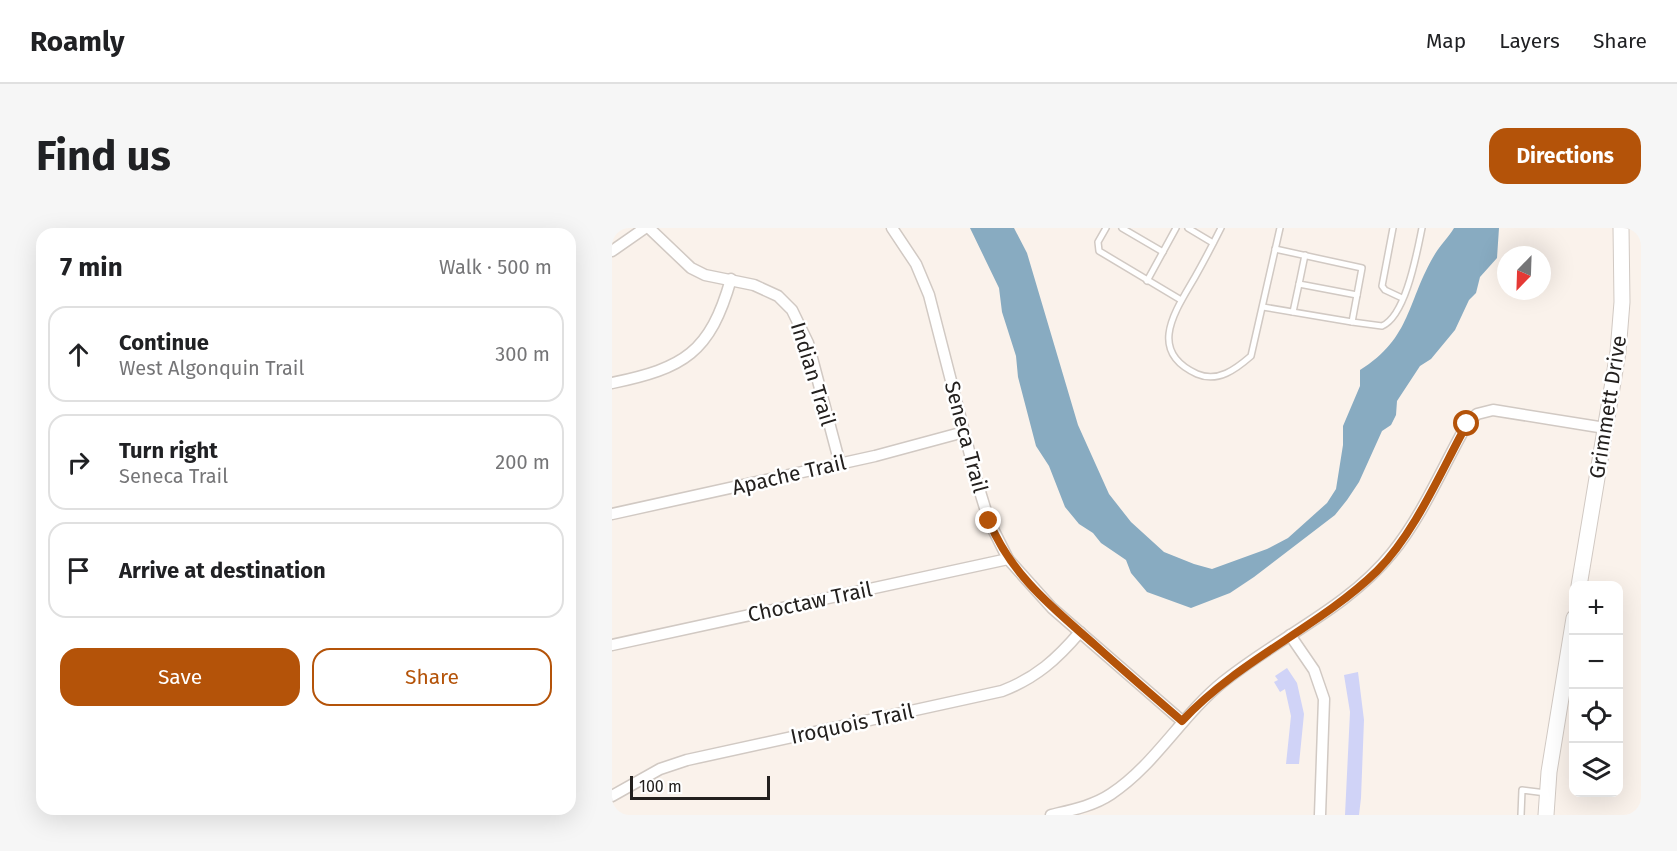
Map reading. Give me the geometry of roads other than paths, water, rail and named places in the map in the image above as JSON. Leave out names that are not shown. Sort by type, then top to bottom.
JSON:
[{"type":"main road","name":"Grimmett Drive","points":[[1580,581],[1620,331],[1621,228]]},
{"type":"main road","points":[[1546,815],[1547,794],[1571,635]]},
{"type":"street","points":[[612,251],[647,228]]},
{"type":"street","name":"Indian Trail","points":[[647,228],[691,268],[705,275],[754,285],[778,296],[798,319],[808,343],[840,464]]},
{"type":"street","name":"Seneca Trail","points":[[892,228],[916,264],[929,295],[989,521],[1008,559],[1023,579],[1182,721]]},
{"type":"street","points":[[612,383],[656,374],[688,357],[702,344],[721,310],[732,279]]},
{"type":"street","points":[[1051,815],[1098,801],[1125,784],[1182,721],[1224,680],[1358,586],[1392,554],[1406,534],[1467,424],[1478,414],[1493,410],[1605,428]]},
{"type":"street","name":"Apache Trail","points":[[612,514],[840,464],[964,432]]},
{"type":"street","name":"Choctaw Trail","points":[[612,645],[1008,559]]},
{"type":"street","name":"Iroquois Trail","points":[[612,796],[651,773],[687,760],[1002,691],[1021,684],[1046,668],[1080,632]]},
{"type":"street","points":[[1290,635],[1314,670],[1324,699],[1320,815]]},
{"type":"lane","points":[[1106,228],[1098,242],[1099,251],[1181,300]]},
{"type":"lane","points":[[1122,228],[1163,252]]},
{"type":"lane","points":[[1147,281],[1176,228]]},
{"type":"lane","points":[[1188,228],[1213,243]]},
{"type":"lane","points":[[1221,228],[1181,300],[1170,326],[1169,341],[1173,355],[1185,368],[1201,375],[1220,377],[1240,366],[1251,356],[1280,228]]},
{"type":"lane","points":[[1393,228],[1382,286],[1385,290],[1402,298]]},
{"type":"lane","points":[[1263,307],[1375,327],[1385,325],[1396,315],[1415,264],[1422,228]]},
{"type":"lane","points":[[1275,249],[1362,268],[1352,322]]},
{"type":"lane","points":[[1293,312],[1305,255]]},
{"type":"lane","points":[[1299,284],[1357,295]]},
{"type":"lane","points":[[1521,815],[1522,790],[1547,794]]},
{"type":"water","points":[[970,228],[1014,228],[1027,253],[1078,425],[1109,494],[1131,522],[1164,552],[1212,569],[1267,549],[1288,538],[1327,503],[1336,489],[1343,445],[1343,426],[1360,386],[1360,370],[1390,345],[1406,317],[1426,271],[1454,228],[1499,228],[1497,258],[1480,277],[1476,293],[1469,300],[1455,330],[1431,359],[1420,366],[1397,401],[1396,415],[1391,425],[1382,431],[1359,482],[1335,515],[1230,593],[1191,608],[1147,592],[1131,573],[1126,560],[1079,524],[1065,507],[1049,466],[1036,446],[1018,377],[1016,356],[1002,312],[999,288]]}]
